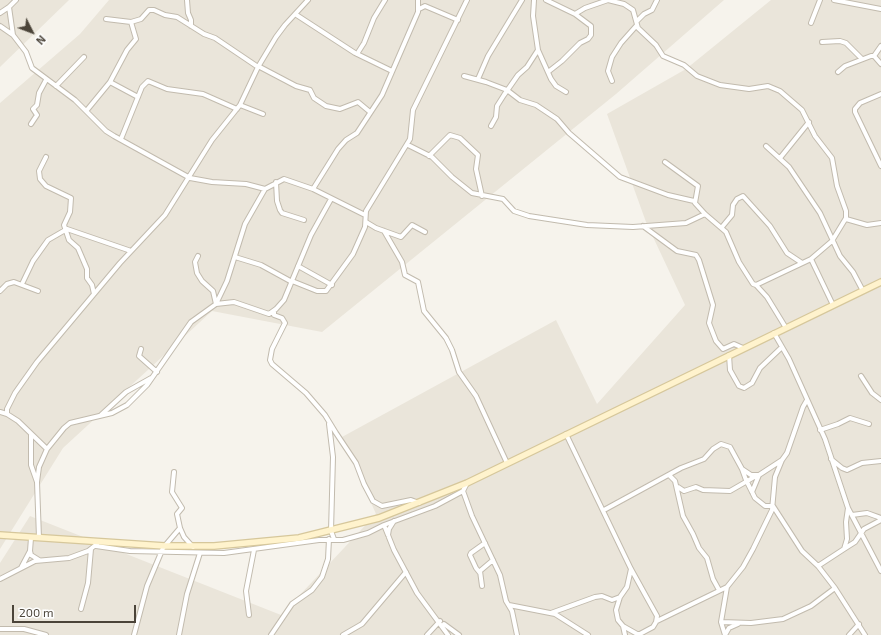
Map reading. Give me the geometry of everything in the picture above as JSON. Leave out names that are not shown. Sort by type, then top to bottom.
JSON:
[{"type":"main road","points":[[0,535],[164,549],[264,543],[331,531],[379,518],[468,483],[881,282]]},
{"type":"street","points":[[0,13],[16,0]]},
{"type":"street","points":[[187,0],[191,26]]},
{"type":"street","points":[[7,414],[7,409],[15,393],[29,372],[131,251],[165,215],[190,178],[212,140],[238,107],[258,67],[281,31],[308,0]]},
{"type":"street","points":[[357,54],[364,43],[374,18],[385,0]]},
{"type":"street","points":[[313,189],[338,149],[346,140],[357,133],[382,95],[419,9],[418,0]]},
{"type":"street","points":[[234,257],[262,265],[292,281],[317,291],[324,292],[332,285],[353,254],[366,222],[365,216],[385,179],[408,145],[412,134],[413,110],[467,0]]},
{"type":"street","points":[[478,80],[488,56],[522,0]]},
{"type":"street","points":[[534,0],[533,16],[538,50],[551,79],[556,86],[566,92]]},
{"type":"street","points":[[546,0],[575,14],[591,26],[591,35],[586,42],[580,43],[562,61],[548,72]]},
{"type":"street","points":[[575,14],[585,8],[608,0],[624,4],[633,10],[644,14]]},
{"type":"street","points":[[612,81],[608,71],[612,57],[644,14],[652,10],[658,0]]},
{"type":"street","points":[[811,24],[820,0]]},
{"type":"street","points":[[834,0],[881,8]]},
{"type":"street","points":[[419,9],[425,6],[458,20]]},
{"type":"street","points":[[9,7],[13,35]]},
{"type":"street","points":[[106,19],[131,22],[141,19],[151,9],[165,15],[177,17],[228,46],[258,67],[296,86],[310,90],[314,98],[326,106],[340,109],[358,102],[370,112]]},
{"type":"street","points":[[633,10],[637,23],[663,56],[684,65],[697,76],[725,86],[749,89],[768,86],[776,88],[802,110],[815,136],[833,161],[838,186],[846,211],[846,219],[832,241],[811,259],[756,285]]},
{"type":"street","points":[[295,14],[357,54],[392,71]]},
{"type":"street","points":[[87,110],[110,82],[136,39],[131,22]]},
{"type":"street","points":[[0,26],[13,35],[26,52],[34,70],[87,110],[106,131],[190,178],[212,182],[246,184],[265,188]]},
{"type":"street","points":[[822,42],[840,41],[846,43],[862,59]]},
{"type":"street","points":[[838,72],[845,66],[874,56],[881,46]]},
{"type":"street","points":[[491,126],[496,117],[497,106],[507,90],[527,67],[538,50]]},
{"type":"street","points":[[874,56],[881,64]]},
{"type":"street","points":[[56,86],[84,57]]},
{"type":"street","points":[[464,76],[507,90],[520,100],[536,105],[557,119],[569,134],[620,177],[668,195],[694,201],[704,214],[722,227],[729,236],[739,262],[750,282],[756,285],[767,297],[786,328]]},
{"type":"street","points":[[31,124],[37,115],[33,109],[37,105],[39,93],[46,80]]},
{"type":"street","points":[[121,139],[144,84],[149,80],[167,89],[203,94],[238,107],[263,114]]},
{"type":"street","points":[[110,82],[138,97]]},
{"type":"street","points":[[881,94],[855,108],[855,112],[881,165]]},
{"type":"street","points":[[780,158],[809,122]]},
{"type":"street","points":[[429,156],[450,135],[460,138],[478,155],[476,169],[482,196]]},
{"type":"street","points":[[408,145],[429,156],[461,186],[472,193],[503,199],[514,211],[529,216],[587,225],[643,226],[686,223],[704,214]]},
{"type":"street","points":[[766,146],[789,167],[820,213],[842,260],[857,278],[863,291]]},
{"type":"street","points":[[46,157],[39,171],[40,179],[44,184],[66,194],[72,201],[70,212],[65,223],[66,229],[69,240],[78,248],[87,269],[87,278],[92,285],[94,294]]},
{"type":"street","points":[[665,162],[698,186],[694,201]]},
{"type":"street","points":[[39,538],[37,482],[39,467],[47,449],[70,423],[101,416],[123,407],[153,377],[191,322],[216,304],[227,281],[245,224],[265,188],[284,179],[313,189],[365,216]]},
{"type":"street","points":[[276,182],[277,201],[282,213],[304,220]]},
{"type":"street","points":[[722,227],[732,215],[732,205],[737,199],[743,196],[770,226],[787,253],[802,263]]},
{"type":"street","points":[[216,304],[234,302],[266,313],[274,311],[284,300],[311,235],[331,199]]},
{"type":"street","points":[[846,219],[867,225],[881,222]]},
{"type":"street","points":[[366,222],[401,237],[411,226],[414,225],[425,232]]},
{"type":"street","points":[[643,226],[677,251],[696,255],[700,260],[714,305],[709,323],[716,341],[723,349],[734,344],[743,348]]},
{"type":"street","points":[[66,229],[131,251]]},
{"type":"street","points":[[22,284],[33,261],[48,240],[66,229]]},
{"type":"street","points":[[384,231],[402,262],[405,275],[418,282],[424,311],[446,338],[452,350],[459,372],[476,396],[507,463]]},
{"type":"street","points":[[198,256],[195,262],[197,273],[202,281],[213,290],[216,304]]},
{"type":"street","points":[[811,259],[833,305]]},
{"type":"street","points":[[298,266],[332,285]]},
{"type":"street","points":[[0,291],[10,282],[22,284],[38,291]]},
{"type":"street","points":[[274,311],[274,315],[282,318],[285,323],[272,349],[270,360],[272,364],[310,397],[329,422],[356,463],[364,484],[373,501],[382,506],[411,500],[419,503]]},
{"type":"street","points":[[774,333],[820,430],[848,508],[881,571]]},
{"type":"street","points":[[729,355],[730,370],[738,384],[744,388],[752,383],[760,368],[782,348]]},
{"type":"street","points":[[141,349],[139,356],[156,372]]},
{"type":"street","points":[[861,376],[872,393],[881,400]]},
{"type":"street","points":[[101,416],[126,392],[153,377]]},
{"type":"street","points":[[725,635],[721,622],[727,587],[743,567],[755,546],[773,506],[775,477],[782,460],[787,454],[803,407],[807,400]]},
{"type":"street","points":[[0,412],[7,414],[18,421],[47,449]]},
{"type":"street","points":[[820,430],[829,428],[850,418],[869,424]]},
{"type":"street","points":[[270,635],[292,604],[312,590],[322,577],[328,559],[331,539],[333,457],[329,422]]},
{"type":"street","points":[[566,434],[604,510],[631,569],[652,603],[657,616],[653,627],[638,635],[622,626]]},
{"type":"street","points":[[31,435],[31,465],[37,482]]},
{"type":"street","points":[[604,510],[669,475],[704,459],[720,444],[725,445],[733,451],[752,493],[762,504],[769,507],[773,506]]},
{"type":"street","points":[[831,459],[847,470],[862,463],[881,461]]},
{"type":"street","points":[[677,487],[684,491],[696,487],[704,490],[730,491],[782,460]]},
{"type":"street","points":[[742,469],[751,475],[758,475]]},
{"type":"street","points":[[174,472],[172,492],[182,508],[177,514],[180,528],[184,538],[193,547]]},
{"type":"street","points":[[669,475],[675,481],[683,516],[699,548],[707,558],[713,579],[719,590]]},
{"type":"street","points":[[752,493],[758,475]]},
{"type":"street","points":[[164,549],[200,553],[254,550],[331,539],[349,539],[368,533],[384,525],[435,506],[464,490],[468,483]]},
{"type":"street","points":[[464,490],[467,504],[500,576],[512,611],[515,634]]},
{"type":"street","points":[[773,506],[799,547],[818,566],[835,588],[865,635]]},
{"type":"street","points":[[844,549],[848,508]]},
{"type":"street","points":[[852,515],[867,513],[881,519]]},
{"type":"street","points":[[818,566],[855,542],[868,526],[881,519]]},
{"type":"street","points":[[388,536],[389,529],[394,521]]},
{"type":"street","points":[[384,525],[388,536],[421,600],[440,621],[459,635]]},
{"type":"street","points":[[134,635],[147,586],[164,549],[180,528]]},
{"type":"street","points":[[21,568],[30,551],[31,538]]},
{"type":"street","points":[[482,586],[480,573],[470,555],[471,552],[485,543]]},
{"type":"street","points":[[0,579],[39,560],[70,558],[91,549],[97,544]]},
{"type":"street","points":[[81,609],[88,583],[91,549]]},
{"type":"street","points":[[249,615],[246,591],[254,550]]},
{"type":"street","points":[[30,551],[31,555],[39,560]]},
{"type":"street","points":[[178,635],[187,594],[200,553]]},
{"type":"street","points":[[480,573],[482,569],[493,560]]},
{"type":"street","points":[[625,635],[616,613],[620,597],[627,587],[631,569]]},
{"type":"street","points":[[344,635],[362,624],[406,572]]},
{"type":"street","points":[[656,622],[727,587]]},
{"type":"street","points":[[721,622],[740,623],[772,621],[791,616],[818,601],[835,588]]},
{"type":"street","points":[[551,613],[595,597],[612,600],[620,597]]},
{"type":"street","points":[[509,605],[551,613],[588,635]]},
{"type":"street","points":[[427,635],[440,621]]},
{"type":"street","points":[[440,621],[448,635]]},
{"type":"street","points":[[725,635],[729,628],[740,623]]},
{"type":"street","points":[[849,635],[859,624]]},
{"type":"street","points":[[0,630],[24,630],[46,635]]},
{"type":"shaded area","points":[[0,0],[69,0],[0,67]]},
{"type":"shaded area","points":[[109,0],[724,0],[616,94],[322,332],[212,311],[63,448],[0,549],[0,103],[80,34]]},
{"type":"shaded area","points":[[771,0],[881,0],[881,635],[0,635],[0,563],[30,516],[281,615],[376,514],[342,437],[556,320],[597,404],[685,305],[646,222],[607,114],[686,69]]}]
